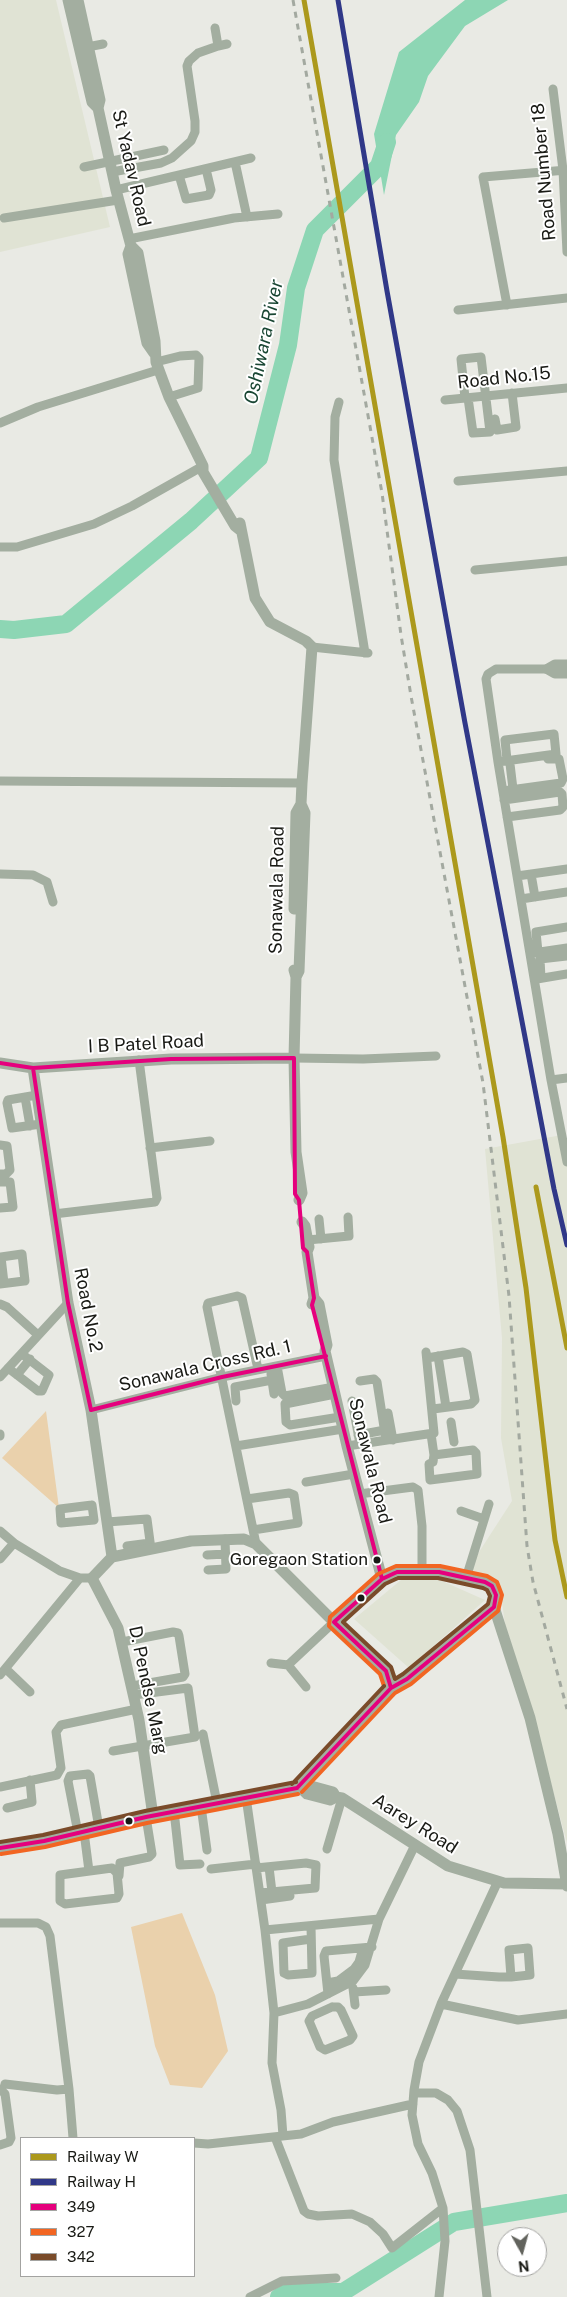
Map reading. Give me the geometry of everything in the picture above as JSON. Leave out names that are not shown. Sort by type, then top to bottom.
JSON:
[{"type":"street","points":[[68,0],[84,48],[103,44]]},
{"type":"street","name":"St Yadav Road","points":[[78,0],[84,48],[100,100],[98,108],[117,195],[130,242],[138,253],[156,341],[156,362]]},
{"type":"street","points":[[215,28],[218,46]]},
{"type":"street","points":[[84,167],[161,163],[172,158],[191,141],[195,132],[187,66],[189,61],[198,53],[228,44]]},
{"type":"street","name":"Road Number 18","points":[[553,89],[565,170],[567,252]]},
{"type":"street","points":[[111,167],[164,150]]},
{"type":"street","points":[[4,218],[117,195],[179,175],[251,158]]},
{"type":"street","points":[[235,162],[247,217]]},
{"type":"street","points":[[179,175],[186,199],[209,195],[211,190],[206,169]]},
{"type":"street","points":[[507,305],[483,177],[565,170]]},
{"type":"street","points":[[130,242],[247,217],[278,214]]},
{"type":"street","points":[[458,310],[567,298]]},
{"type":"street","points":[[0,423],[156,362],[180,356],[196,355],[199,358],[198,388],[169,397]]},
{"type":"street","points":[[489,396],[490,432],[473,433],[460,361],[462,359],[482,358],[496,428],[507,429],[516,427],[513,396]]},
{"type":"street","points":[[156,362],[169,397],[205,469],[238,526],[255,598],[273,624],[306,641],[312,647],[367,653],[334,460],[335,417],[339,402]]},
{"type":"street","name":"Road No.15","points":[[445,400],[466,397],[513,396],[567,388]]},
{"type":"street","points":[[0,547],[18,548],[94,524],[205,469]]},
{"type":"street","points":[[458,481],[567,471]]},
{"type":"street","points":[[475,570],[567,561]]},
{"type":"street","name":"Sonawala Road","points":[[312,647],[301,804],[296,813],[293,873],[294,971],[296,977],[294,1058],[296,1164],[293,1170],[294,1186],[295,1194],[299,1200],[302,1222],[300,1228],[302,1248],[307,1246],[314,1298],[312,1305],[321,1346],[326,1353],[347,1446],[382,1579]]},
{"type":"street","points":[[567,665],[555,665],[548,669],[492,670],[486,678],[498,764],[521,899],[534,953],[551,1080],[567,1162]]},
{"type":"street","points":[[548,669],[555,673],[567,673]]},
{"type":"street","points":[[495,744],[505,743],[505,740],[554,735],[556,754],[498,764]]},
{"type":"street","points":[[505,743],[513,789]]},
{"type":"street","points":[[504,795],[513,789],[559,784],[563,779],[560,761],[557,758],[508,762]]},
{"type":"street","points":[[0,781],[302,783]]},
{"type":"street","points":[[504,795],[520,798],[560,792],[562,794],[562,809],[507,817]]},
{"type":"street","points":[[520,798],[524,815]]},
{"type":"street","points":[[517,876],[567,869]]},
{"type":"street","points":[[0,874],[33,875],[47,882],[53,902]]},
{"type":"street","points":[[532,874],[535,897]]},
{"type":"street","points":[[521,899],[567,892]]},
{"type":"street","points":[[534,953],[536,932],[567,927]]},
{"type":"street","points":[[534,953],[567,948]]},
{"type":"street","points":[[538,978],[540,959],[567,956]]},
{"type":"street","points":[[538,978],[567,974]]},
{"type":"street","points":[[294,1058],[363,1059],[436,1056]]},
{"type":"street","name":"I B Patel Road","points":[[0,1063],[33,1068],[139,1060],[294,1058]]},
{"type":"street","points":[[54,1214],[155,1202],[139,1060]]},
{"type":"street","name":"Road No.2","points":[[33,1068],[31,1096],[35,1125],[54,1214],[68,1303],[91,1410],[102,1515],[112,1557]]},
{"type":"street","points":[[551,1080],[567,1078]]},
{"type":"street","points":[[31,1096],[8,1100],[7,1103],[11,1128],[35,1125]]},
{"type":"street","points":[[150,1148],[210,1141]]},
{"type":"street","points":[[0,1145],[7,1146],[10,1170],[6,1174],[0,1174]]},
{"type":"street","points":[[0,1182],[10,1182],[13,1207],[0,1208]]},
{"type":"street","points":[[307,1246],[321,1239],[349,1236],[348,1217]]},
{"type":"street","points":[[319,1219],[321,1239]]},
{"type":"street","points":[[22,1254],[26,1279],[1,1286],[2,1256],[22,1254]]},
{"type":"street","points":[[256,1544],[207,1307],[210,1302],[237,1296],[242,1298],[258,1369]]},
{"type":"street","points":[[17,1375],[38,1335],[68,1303]]},
{"type":"street","points":[[0,1304],[7,1307],[38,1335]]},
{"type":"street","name":"Sonawala Cross Rd. 1","points":[[91,1410],[326,1353]]},
{"type":"street","points":[[433,1409],[474,1402],[468,1356],[465,1353],[438,1356],[426,1355],[433,1409],[434,1455],[432,1462],[429,1464],[431,1481],[478,1474],[476,1453],[473,1450],[434,1455]]},
{"type":"street","points":[[0,1377],[8,1368],[26,1356]]},
{"type":"street","points":[[8,1368],[38,1391],[42,1391],[49,1375],[26,1356]]},
{"type":"street","points":[[438,1356],[446,1407]]},
{"type":"street","points":[[273,1366],[274,1394]]},
{"type":"street","points":[[273,1366],[282,1393],[285,1396],[334,1391]]},
{"type":"street","points":[[360,1381],[374,1379],[377,1382],[385,1430],[390,1440]]},
{"type":"street","points":[[236,1401],[235,1387],[272,1380]]},
{"type":"street","points":[[334,1391],[286,1403],[284,1408],[286,1422],[290,1425],[340,1417]]},
{"type":"street","points":[[352,1401],[359,1440]]},
{"type":"street","points":[[388,1413],[390,1440]]},
{"type":"street","points":[[359,1440],[390,1440],[433,1432],[451,1425],[454,1442]]},
{"type":"street","points":[[236,1446],[343,1429]]},
{"type":"street","points":[[347,1446],[385,1430]]},
{"type":"street","points":[[306,1482],[354,1474]]},
{"type":"street","points":[[359,1494],[413,1487],[418,1490],[422,1526],[422,1571]]},
{"type":"street","points":[[247,1499],[289,1492],[294,1495],[298,1523],[254,1530]]},
{"type":"street","points":[[466,1578],[489,1504]]},
{"type":"street","points":[[461,1511],[484,1519]]},
{"type":"street","points":[[102,1515],[146,1518],[151,1546]]},
{"type":"street","points":[[0,1531],[14,1544],[60,1571],[80,1578],[92,1578],[112,1557],[151,1546]]},
{"type":"street","points":[[208,1570],[226,1569],[225,1539]]},
{"type":"street","points":[[127,1546],[151,1546],[225,1539],[244,1539],[256,1544],[386,1671],[407,1679]]},
{"type":"street","points":[[0,1559],[14,1544]]},
{"type":"street","points":[[207,1555],[226,1554]]},
{"type":"street","points":[[288,1665],[382,1579],[397,1572],[439,1572],[485,1582],[492,1586],[496,1595],[494,1607],[530,1718],[558,1834],[567,1885]]},
{"type":"street","points":[[30,1692],[3,1672],[80,1578]]},
{"type":"street","name":"D. Pendse Marg","points":[[92,1578],[118,1628],[122,1642],[137,1709],[150,1816]]},
{"type":"street","points":[[0,1848],[174,1811],[300,1788],[391,1688],[407,1679],[494,1607]]},
{"type":"street","points":[[122,1642],[173,1632],[178,1633],[179,1636],[184,1677],[133,1690]]},
{"type":"street","points":[[271,1663],[288,1665],[306,1687]]},
{"type":"street","points":[[386,1671],[391,1688]]},
{"type":"street","points":[[113,1751],[196,1737],[189,1689],[185,1687],[133,1690]]},
{"type":"street","points":[[0,1787],[56,1775],[61,1768],[56,1732],[62,1725],[137,1709]]},
{"type":"street","points":[[203,1734],[217,1803]]},
{"type":"street","points":[[89,1871],[68,1779],[70,1776],[88,1774],[90,1776],[99,1828]]},
{"type":"street","points":[[7,1808],[32,1802],[30,1780]]},
{"type":"street","points":[[300,1788],[307,1794],[330,1800],[339,1798],[328,1849]]},
{"type":"street","points":[[246,1797],[265,1930],[274,2013],[272,2062],[281,2110],[279,2136],[304,2210],[308,2214],[318,2216],[352,2214],[370,2222],[383,2234],[392,2248],[443,2208]]},
{"type":"street","name":"Aarey Road","points":[[339,1798],[448,1866],[504,1883],[567,1885]]},
{"type":"street","points":[[201,1806],[206,1850]]},
{"type":"street","points":[[174,1811],[180,1865],[200,1864]]},
{"type":"street","points":[[123,1901],[118,1865],[152,1854],[150,1816]]},
{"type":"street","points":[[327,1983],[338,1981],[354,1969],[359,1962],[368,1947],[379,1919],[416,1845]]},
{"type":"street","points":[[211,1869],[269,1867],[306,1863],[316,1866],[316,1887],[272,1892],[260,1896]]},
{"type":"street","points":[[269,1867],[272,1892]]},
{"type":"street","points":[[112,1868],[116,1870],[119,1894],[117,1898],[62,1903],[60,1875],[89,1871],[112,1868]]},
{"type":"street","points":[[439,2297],[445,2241],[443,2208],[432,2173],[418,2144],[412,2115],[414,2093],[419,2062],[441,2004],[498,1881]]},
{"type":"street","points":[[260,1896],[312,1894]]},
{"type":"street","points":[[265,1930],[379,1919]]},
{"type":"street","points":[[0,1923],[38,1923],[46,1926],[53,1952],[73,2137]]},
{"type":"street","points":[[311,1926],[312,1972],[288,1975],[284,1973],[284,1942],[311,1939]]},
{"type":"street","points":[[274,2013],[308,2004],[352,1981],[365,1965],[368,1947]]},
{"type":"street","points":[[327,2008],[324,1956],[326,1951],[368,1947]]},
{"type":"street","points":[[455,1974],[511,1977]]},
{"type":"street","points":[[352,1981],[355,2005]]},
{"type":"street","points":[[354,1992],[386,1990]]},
{"type":"street","points":[[441,2004],[518,2020],[567,2014]]},
{"type":"street","points":[[335,2006],[341,2010],[352,2036],[350,2040],[325,2050],[320,2047],[309,2021],[312,2016],[327,2008],[335,2006]]},
{"type":"street","points":[[0,2145],[9,2142],[11,2138],[5,2094],[2,2087],[69,2089]]},
{"type":"street","points":[[414,2093],[436,2093],[448,2100],[457,2111],[470,2150],[487,2297]]},
{"type":"street","points":[[195,2143],[208,2144],[300,2134],[333,2122],[413,2104]]},
{"type":"street","points":[[250,2297],[282,2282],[336,2278]]},
{"type":"shaded area","points":[[0,0],[56,0],[110,227],[0,252]]},
{"type":"shaded area","points":[[465,0],[508,0],[465,26],[428,76],[419,102],[396,135],[384,195],[374,134],[399,52]]},
{"type":"shaded area","points":[[562,1135],[567,1155],[567,1843],[524,1683],[505,1625],[500,1586],[468,1569],[512,1501],[501,1438],[502,1338],[485,1149]]},
{"type":"shaded area","points":[[46,1411],[59,1508],[2,1458]]},
{"type":"shaded area","points":[[401,1580],[440,1580],[485,1600],[409,1668],[354,1619]]},
{"type":"shaded area","points":[[182,1913],[215,1995],[228,2051],[202,2088],[170,2085],[155,2046],[131,1927]]},
{"type":"waterway","name":"Oshiwara River","points":[[0,629],[14,630],[66,624],[191,521],[259,458],[288,345],[296,288],[315,230],[379,166],[387,142]]},
{"type":"waterway","points":[[279,2297],[288,2292],[343,2292],[454,2222],[567,2203]]},
{"type":"railway","points":[[293,0],[382,493],[411,696],[483,1083],[509,1296],[527,1546],[533,1582],[567,1709]]},
{"type":"rail line","name":"W","points":[[304,0],[503,1137],[526,1288],[555,1540],[567,1597]]},
{"type":"rail line","name":"H","points":[[338,0],[387,291],[465,723],[554,1189],[567,1245]]},
{"type":"rail line","name":"W","points":[[536,1187],[567,1348]]},
{"type":"transit line","name":"349","points":[[0,1063],[33,1068],[171,1059],[294,1058],[295,1194],[299,1200],[303,1248],[307,1252],[314,1298],[312,1305],[382,1579]]},
{"type":"transit line","name":"349","points":[[33,1068],[68,1303],[91,1410],[222,1377],[326,1356]]},
{"type":"transit line","name":"327","points":[[302,1792],[395,1693],[411,1684],[498,1611],[502,1595],[497,1582],[487,1576],[440,1566],[396,1566],[378,1574],[330,1617],[329,1626],[380,1674],[384,1686]]},
{"type":"transit line","name":"349","points":[[397,1572],[439,1572],[485,1582],[492,1586],[496,1595],[494,1607],[407,1679],[391,1688],[386,1671],[334,1622],[382,1579],[397,1572]]},
{"type":"transit line","name":"342","points":[[398,1578],[438,1578],[483,1588],[487,1590],[490,1596],[488,1604],[395,1679],[391,1667],[343,1622],[385,1584],[398,1578]]},
{"type":"transit line","name":"342","points":[[292,1784],[384,1686]]},
{"type":"transit line","name":"349","points":[[297,1788],[391,1688]]},
{"type":"transit line","name":"342","points":[[0,1842],[43,1835],[145,1811],[296,1782]]},
{"type":"transit line","name":"349","points":[[0,1848],[44,1841],[146,1817],[297,1788]]},
{"type":"transit line","name":"327","points":[[1,1854],[45,1847],[147,1823],[298,1794]]},
{"type":"place","name":"Goregaon Station","points":[[377,1560]]}]
